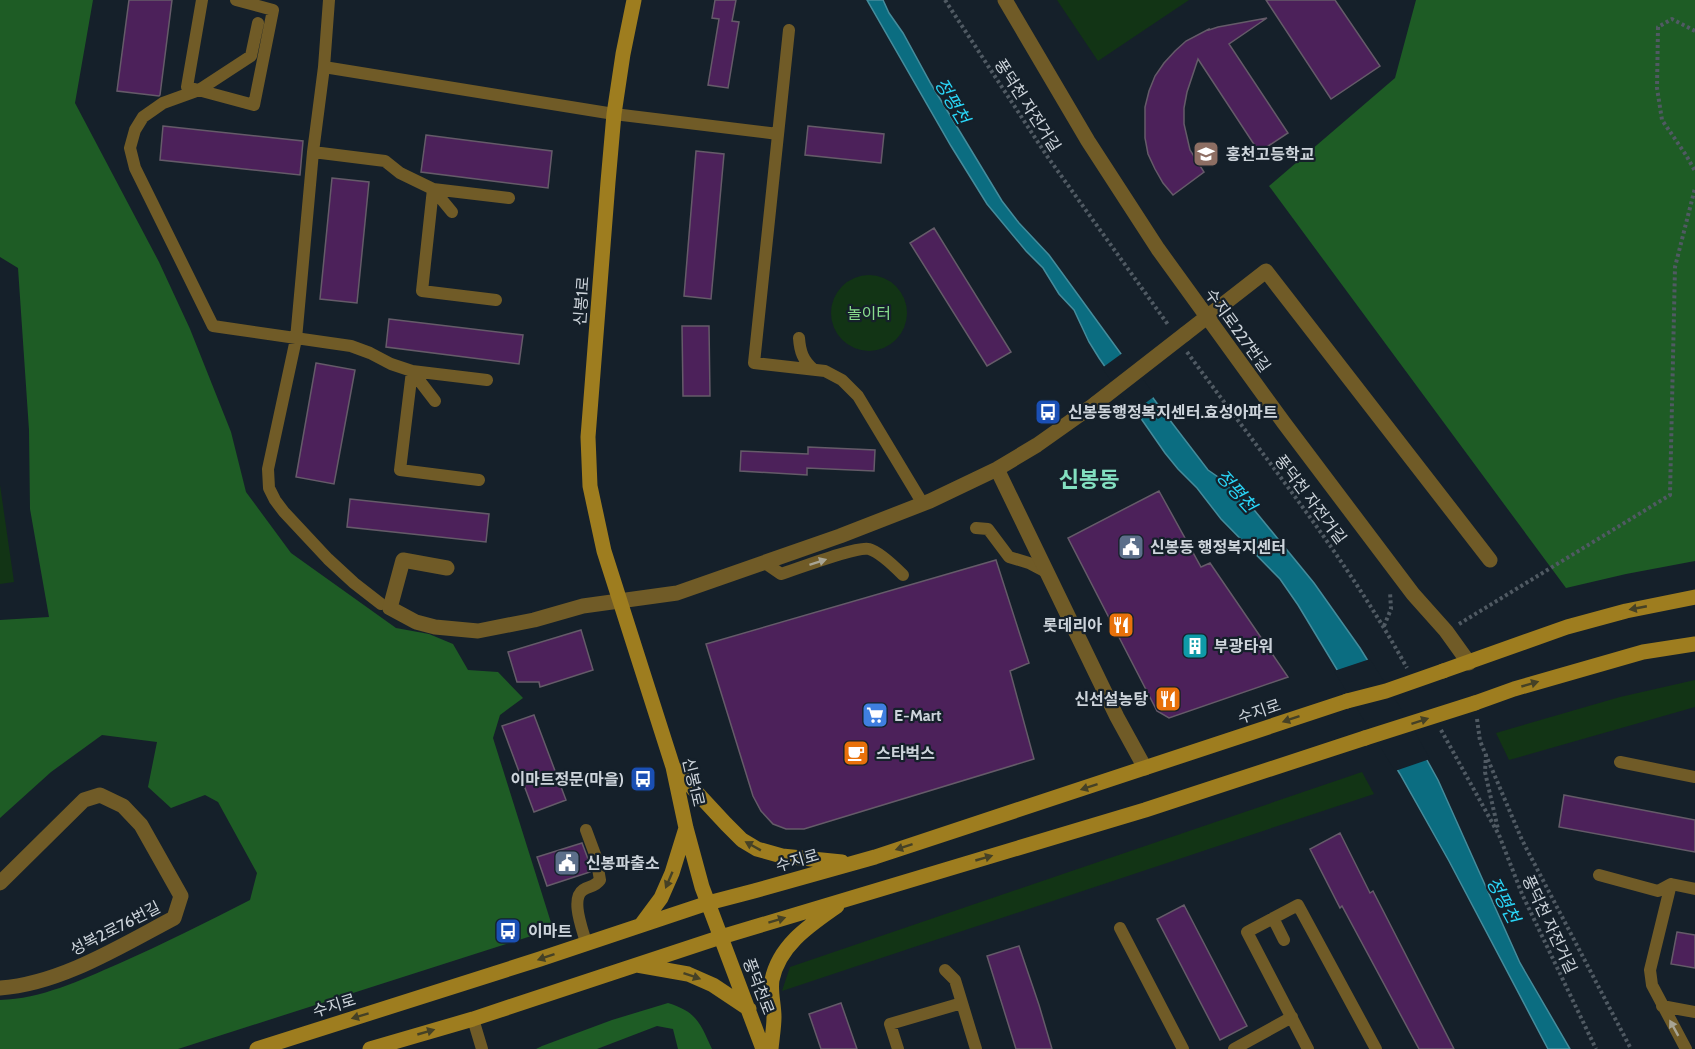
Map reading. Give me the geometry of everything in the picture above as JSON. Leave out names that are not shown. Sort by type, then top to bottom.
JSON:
[{"type":"main road","name":"신봉1로","points":[[634,0],[614,114],[591,403],[590,486],[620,602],[673,767],[702,887],[720,937]]},
{"type":"main road","points":[[1469,663],[1577,624],[1695,597]]},
{"type":"main road","points":[[370,1049],[473,1019],[720,937],[1145,810],[1514,689],[1643,652],[1695,644]]},
{"type":"main road","name":"수지로","points":[[257,1049],[708,903],[886,853],[1469,663]]},
{"type":"main road","points":[[673,767],[742,840],[757,849],[782,856],[851,863]]},
{"type":"main road","points":[[641,925],[661,898],[672,873],[686,828]]},
{"type":"main road","points":[[771,1049],[774,1019],[771,981],[779,957],[809,926],[846,899]]},
{"type":"main road","name":"풍덕천로","points":[[720,937],[764,1049]]},
{"type":"main road","points":[[634,965],[688,974],[713,985],[749,1010]]},
{"type":"street","name":"수지로227번길","points":[[1005,0],[1107,172],[1158,249],[1406,585],[1446,631],[1469,663]]},
{"type":"street","points":[[447,568],[403,560],[390,608],[416,622],[435,627],[478,630],[534,620],[583,606],[677,592],[840,536],[923,504],[997,469],[1037,445],[1095,404],[1266,271],[1490,560]]},
{"type":"street","points":[[997,469],[1117,717],[1145,768]]},
{"type":"street","name":"성복2로76번길","points":[[0,883],[84,800],[100,795],[123,806],[141,825],[181,896],[174,918],[117,948],[68,972],[13,987],[0,988]]},
{"type":"lane","points":[[202,0],[187,87],[254,105],[273,10],[236,0]]},
{"type":"lane","points":[[329,0],[296,339],[268,469],[269,488],[279,506],[328,559],[381,604]]},
{"type":"lane","points":[[258,23],[251,56],[236,68],[199,90],[163,103],[143,117],[135,130],[130,148],[135,168],[213,326],[351,346],[412,371],[487,380]]},
{"type":"lane","points":[[789,30],[754,363],[813,369],[834,375],[858,396],[923,504]]},
{"type":"lane","points":[[324,67],[614,114],[778,134]]},
{"type":"lane","points":[[313,152],[385,161],[400,173],[433,189],[509,198]]},
{"type":"lane","points":[[433,189],[452,212]]},
{"type":"lane","points":[[433,189],[422,291],[496,300]]},
{"type":"lane","points":[[799,338],[804,360],[813,369]]},
{"type":"lane","points":[[412,371],[435,401]]},
{"type":"lane","points":[[412,371],[400,470],[479,480]]},
{"type":"lane","points":[[976,528],[988,529],[1009,557],[1029,563],[1048,573]]},
{"type":"lane","points":[[765,563],[781,574],[852,551],[868,549],[893,565],[903,575]]},
{"type":"lane","points":[[1620,762],[1695,777]]},
{"type":"lane","points":[[586,830],[596,858],[600,880],[597,885],[582,891],[576,906],[586,943]]},
{"type":"lane","points":[[1599,875],[1658,891],[1671,884],[1695,889]]},
{"type":"lane","points":[[1671,884],[1650,970],[1652,985],[1686,1049]]},
{"type":"lane","points":[[1308,1049],[1247,932],[1298,905],[1376,1049]]},
{"type":"lane","points":[[1273,918],[1284,940]]},
{"type":"lane","points":[[1120,928],[1184,1049]]},
{"type":"lane","points":[[945,970],[955,980],[976,1049]]},
{"type":"lane","points":[[898,1049],[890,1024],[962,1003]]},
{"type":"lane","points":[[1662,1006],[1695,1012]]},
{"type":"lane","points":[[1234,1049],[1292,1017]]},
{"type":"lane","points":[[473,1019],[483,1049]]},
{"type":"path","name":"풍덕천 자전거길","points":[[945,0],[1047,156],[1338,555],[1372,607],[1408,671]]},
{"type":"path","points":[[1695,31],[1672,19],[1658,27],[1657,88],[1662,120],[1695,171]]},
{"type":"path","points":[[1446,631],[1670,495],[1675,267],[1695,188]]},
{"type":"path","points":[[1475,703],[1480,741],[1522,840],[1631,1049]]},
{"type":"path","name":"풍덕천 자전거길","points":[[1437,723],[1499,835],[1522,894],[1596,1049]]},
{"type":"path","points":[[1486,753],[1485,772],[1499,835]]},
{"type":"green space","points":[[0,0],[93,0],[75,103],[159,262],[190,329],[231,432],[246,492],[291,553],[396,628],[429,634],[453,644],[468,670],[498,672],[523,698],[500,715],[493,738],[553,929],[178,1049],[0,1049],[0,1000],[31,996],[75,982],[201,925],[250,900],[257,873],[218,802],[205,795],[171,808],[148,787],[157,742],[102,735],[51,772],[0,818],[0,620],[49,617],[30,509],[29,430],[18,268],[0,257]]},
{"type":"green space","points":[[1057,0],[1189,0],[1098,61]]},
{"type":"green space","points":[[1416,0],[1695,0],[1695,561],[1566,588],[1269,186],[1395,78]]},
{"type":"green space","name":"놀이터","points":[[869,275],[883,278],[896,286],[904,299],[907,313],[904,327],[896,340],[883,348],[869,351],[855,348],[842,340],[834,327],[831,313],[834,299],[842,286],[855,278]]},
{"type":"green space","points":[[0,485],[14,582],[0,584]]},
{"type":"green space","points":[[1695,680],[1695,707],[1509,760],[1496,733],[1620,697]]},
{"type":"green space","points":[[1362,772],[1374,794],[782,991],[790,967]]},
{"type":"green space","points":[[668,1003],[692,1015],[712,1049],[678,1049],[673,1029],[657,1026],[597,1049],[536,1049],[612,1020]]},
{"type":"water","name":"정평천","points":[[867,0],[883,0],[1002,201],[1049,255],[1208,470],[1234,488],[1255,511],[1314,583],[1360,648],[1407,724],[1438,780],[1520,963],[1570,1049],[1548,1049],[1449,861],[1400,774],[1298,605],[1280,579],[1221,519],[1165,453],[1099,358],[1074,310],[1059,294],[1043,268],[987,204]]},
{"type":"pier","points":[[1124,352],[1155,396],[1133,412],[1102,368]]},
{"type":"pier","points":[[1370,659],[1430,759],[1395,771],[1334,671]]},
{"type":"building","points":[[129,0],[172,0],[159,96],[117,91]]},
{"type":"building","points":[[715,0],[736,0],[732,21],[739,22],[728,88],[708,85],[719,19],[712,18]]},
{"type":"building","points":[[1266,0],[1335,0],[1380,66],[1331,99]]},
{"type":"building","points":[[1267,18],[1229,44],[1288,133],[1259,152],[1198,59],[1187,92],[1184,124],[1190,150],[1204,172],[1173,195],[1155,169],[1148,154],[1145,138],[1145,107],[1155,76],[1164,63],[1186,41],[1209,29]]},
{"type":"building","points":[[163,126],[303,141],[300,175],[160,160]]},
{"type":"building","points":[[808,126],[884,134],[881,163],[805,155]]},
{"type":"building","points":[[426,135],[552,151],[548,188],[421,172]]},
{"type":"building","points":[[696,151],[724,154],[711,299],[684,296]]},
{"type":"building","points":[[332,178],[369,182],[357,303],[320,299]]},
{"type":"building","points":[[934,228],[1011,352],[987,366],[910,243]]},
{"type":"building","points":[[389,319],[523,335],[519,364],[386,347]]},
{"type":"building","points":[[682,326],[709,326],[710,396],[683,396]]},
{"type":"building","points":[[316,363],[355,370],[334,484],[296,477]]},
{"type":"building","points":[[808,447],[875,450],[874,471],[807,468],[807,475],[740,471],[741,451],[808,454]]},
{"type":"building","name":"부광타워","points":[[1159,491],[1201,567],[1210,563],[1288,677],[1169,718],[1157,711],[1068,538]]},
{"type":"building","points":[[350,499],[489,514],[486,542],[347,527]]},
{"type":"building","name":"E-Mart","points":[[996,560],[1029,663],[1010,671],[1034,759],[804,829],[786,829],[773,824],[761,811],[753,796],[706,644]]},
{"type":"building","points":[[581,630],[593,670],[540,687],[539,682],[517,682],[508,652]]},
{"type":"building","points":[[534,715],[566,800],[534,812],[502,726]]},
{"type":"building","points":[[1564,795],[1695,820],[1695,852],[1559,827]]},
{"type":"building","points":[[1340,833],[1370,893],[1373,891],[1454,1049],[1419,1049],[1342,906],[1340,908],[1310,849]]},
{"type":"building","name":"신봉파출소","points":[[582,843],[590,872],[547,886],[537,857]]},
{"type":"building","points":[[1184,905],[1247,1026],[1220,1040],[1157,919]]},
{"type":"building","points":[[1677,932],[1695,935],[1695,968],[1671,964]]},
{"type":"building","points":[[1019,946],[1052,1049],[1016,1049],[987,956]]},
{"type":"building","points":[[841,1003],[857,1049],[821,1049],[809,1014]]},
{"type":"place","name":"홍천고등학교","points":[[1206,154]]},
{"type":"place","name":"신봉동행정복지센터.효성아파트","points":[[1048,412]]},
{"type":"place","name":"신봉동 행정복지센터","points":[[1131,547]]},
{"type":"place","name":"롯데리아","points":[[1121,625]]},
{"type":"place","name":"부광타워","points":[[1195,646]]},
{"type":"place","name":"신선설농탕","points":[[1168,699]]},
{"type":"place","name":"E-Mart","points":[[875,715]]},
{"type":"place","name":"스타벅스","points":[[856,753]]},
{"type":"place","name":"이마트정문(마을)","points":[[643,779]]},
{"type":"place","name":"신봉파출소","points":[[567,863]]},
{"type":"place","name":"이마트","points":[[508,931]]},
{"type":"district","name":"신봉동","points":[[1089,479]]}]
